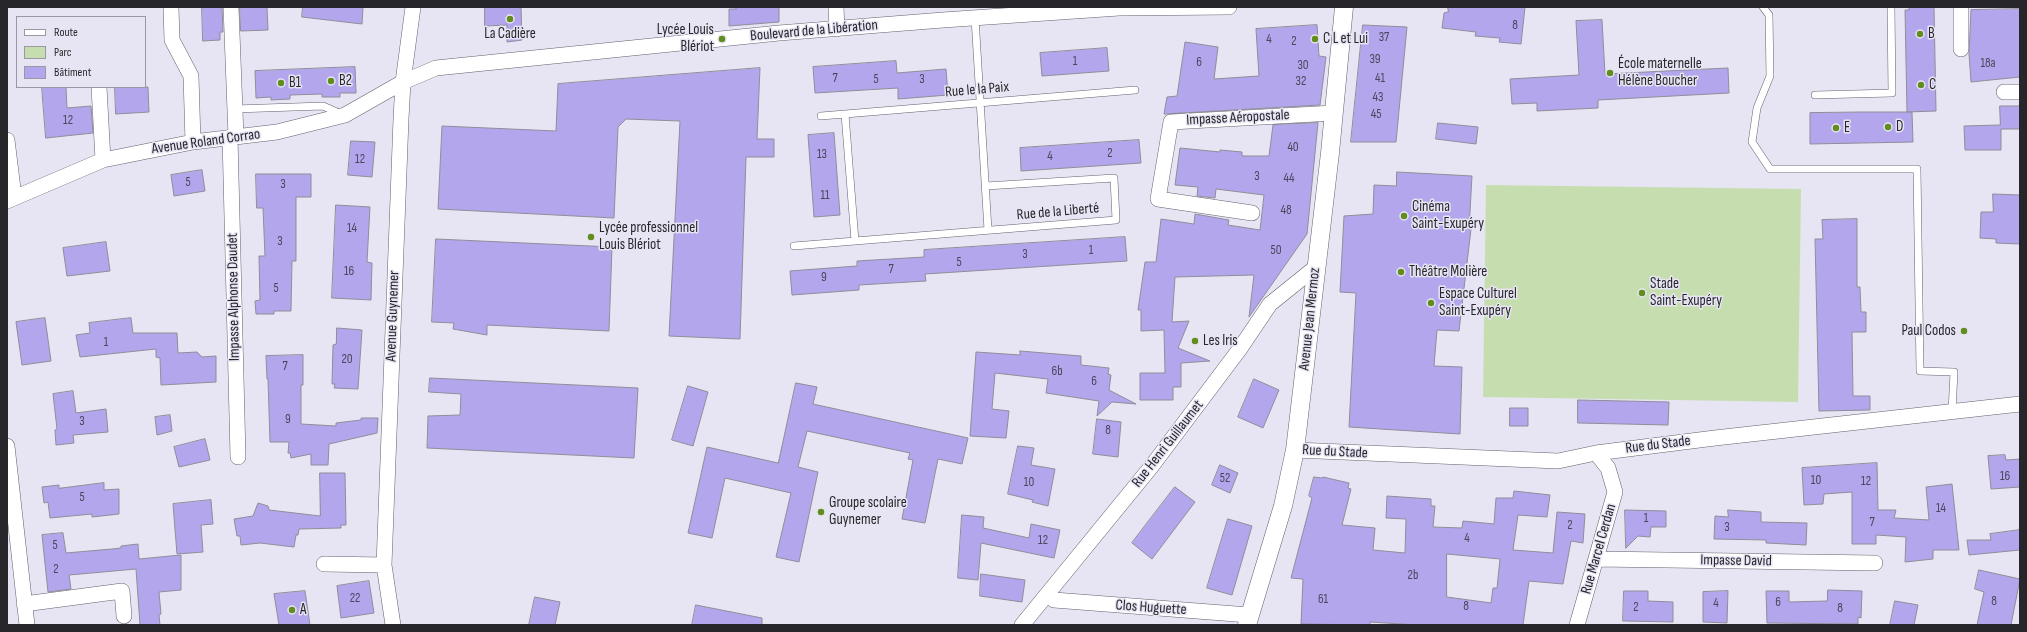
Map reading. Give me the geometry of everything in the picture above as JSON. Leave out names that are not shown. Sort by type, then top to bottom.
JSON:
[{"type":"street","points":[[171,7],[172,40],[191,76],[193,142]]},
{"type":"street","name":"Impasse Alphonse Daudet","points":[[231,7],[235,109],[233,137],[238,457]]},
{"type":"street","name":"Avenue Guynemer","points":[[393,625],[389,608],[384,565],[403,82],[413,7]]},
{"type":"street","points":[[836,7],[837,29]]},
{"type":"street","name":"Boulevard de la Libération","points":[[403,82],[436,68],[837,29],[943,14],[975,18],[1119,8],[1229,7]]},
{"type":"street","name":"Avenue Jean Mermoz","points":[[1248,620],[1283,506],[1295,450],[1334,112],[1344,7]]},
{"type":"street","points":[[1961,7],[1961,49]]},
{"type":"street","name":"Avenue Roland Corrao","points":[[10,199],[102,160],[193,142],[277,132],[345,115],[403,82]]},
{"type":"street","points":[[99,88],[102,160]]},
{"type":"street","points":[[2004,92],[2020,92]]},
{"type":"street","name":"Impasse Aéropostale","points":[[1252,213],[1158,199],[1171,122],[1334,112]]},
{"type":"street","points":[[7,140],[10,199]]},
{"type":"street","name":"Rue Henri Guillaumet","points":[[1022,625],[1151,467],[1239,350],[1270,304],[1316,267]]},
{"type":"street","name":"Rue du Stade","points":[[1295,450],[1558,461],[1596,453],[1723,437],[2020,404]]},
{"type":"street","points":[[7,446],[27,625]]},
{"type":"street","name":"Rue Marcel Cerdan","points":[[1577,625],[1615,492],[1608,468],[1596,453]]},
{"type":"street","name":"Impasse David","points":[[1597,559],[1875,563]]},
{"type":"street","points":[[324,564],[384,565]]},
{"type":"street","points":[[24,604],[122,591],[124,616]]},
{"type":"street","name":"Clos Huguette","points":[[1054,600],[1248,620]]},
{"type":"street","points":[[389,608],[397,625]]},
{"type":"lane","points":[[1763,7],[1769,15],[1770,76],[1757,108],[1752,142],[1770,169],[1917,169],[1920,371],[1954,372],[1952,412]]},
{"type":"lane","points":[[1815,95],[1892,93],[1891,7]]},
{"type":"lane","points":[[975,18],[988,230]]},
{"type":"lane","name":"Rue le la Paix","points":[[821,116],[1134,90]]},
{"type":"lane","points":[[235,109],[323,106],[345,115]]},
{"type":"lane","points":[[845,114],[855,241]]},
{"type":"lane","name":"Rue de la Liberté","points":[[794,246],[1116,220],[1114,178],[986,186]]},
{"type":"green space","name":"Stade Saint-Exupéry","points":[[1486,185],[1801,189],[1798,402],[1483,397]]},
{"type":"building","points":[[202,7],[222,7],[223,32],[220,32],[220,40],[203,41]]},
{"type":"building","points":[[240,7],[267,7],[268,30],[241,31]]},
{"type":"building","points":[[303,7],[363,7],[362,24],[302,17]]},
{"type":"building","points":[[485,7],[521,7],[522,40],[507,42],[507,25],[485,26]]},
{"type":"building","points":[[735,7],[779,7],[779,22],[729,26],[729,9],[736,9]]},
{"type":"building","points":[[1448,7],[1525,7],[1521,44],[1499,42],[1500,38],[1475,36],[1476,32],[1442,28],[1444,13],[1448,12]]},
{"type":"building","points":[[1909,7],[1934,7],[1936,111],[1907,112],[1905,10],[1909,10]]},
{"type":"building","points":[[2020,9],[2020,77],[1971,82],[1969,54],[1971,10]]},
{"type":"building","points":[[1602,20],[1605,74],[1728,68],[1729,93],[1598,100],[1598,108],[1537,111],[1537,103],[1512,104],[1510,79],[1579,75],[1576,21]]},
{"type":"building","points":[[1317,25],[1319,56],[1326,57],[1320,105],[1164,114],[1167,97],[1177,96],[1185,42],[1218,47],[1214,79],[1259,76],[1256,29]]},
{"type":"building","points":[[1363,25],[1407,27],[1396,142],[1351,142]]},
{"type":"building","points":[[1107,48],[1109,71],[1042,76],[1040,53]]},
{"type":"building","points":[[896,61],[897,73],[946,69],[948,95],[898,99],[898,88],[815,93],[813,67]]},
{"type":"building","points":[[355,67],[356,93],[340,93],[340,97],[322,97],[322,94],[290,95],[290,99],[271,100],[271,97],[256,98],[255,71]]},
{"type":"building","points":[[760,68],[757,139],[774,139],[774,157],[746,157],[740,339],[669,336],[680,121],[626,119],[618,127],[614,218],[438,209],[442,126],[556,131],[558,84]]},
{"type":"building","points":[[148,87],[149,112],[116,114],[115,88]]},
{"type":"building","points":[[42,88],[66,88],[67,108],[91,106],[93,133],[46,138]]},
{"type":"building","points":[[2000,106],[2020,106],[2020,129],[2001,129],[2001,150],[1965,150],[1964,126],[2000,125]]},
{"type":"building","points":[[1912,112],[1913,142],[1810,144],[1810,113]]},
{"type":"building","points":[[1318,123],[1307,234],[1249,317],[1254,275],[1175,277],[1172,322],[1189,321],[1178,348],[1210,361],[1181,363],[1181,387],[1173,387],[1173,400],[1140,400],[1140,373],[1165,373],[1164,330],[1141,331],[1141,310],[1138,310],[1145,262],[1156,262],[1161,219],[1194,224],[1195,214],[1229,220],[1228,225],[1260,230],[1264,195],[1216,189],[1215,198],[1197,196],[1198,187],[1175,185],[1180,148],[1220,152],[1220,150],[1242,152],[1242,156],[1269,156],[1273,125]]},
{"type":"building","points":[[1438,123],[1478,127],[1476,144],[1436,139]]},
{"type":"building","points":[[834,133],[840,215],[814,217],[808,135]]},
{"type":"building","points":[[1139,140],[1141,163],[1021,171],[1020,148]]},
{"type":"building","points":[[351,141],[375,142],[372,177],[348,175]]},
{"type":"building","points":[[202,170],[205,191],[174,196],[171,175]]},
{"type":"building","name":"Espace Culturel Saint-Exupéry","points":[[1397,172],[1472,176],[1469,229],[1471,229],[1459,331],[1437,330],[1434,366],[1462,367],[1460,434],[1349,427],[1356,293],[1340,292],[1344,216],[1373,214],[1374,185],[1396,186]]},
{"type":"building","points":[[256,174],[311,174],[311,197],[296,197],[296,261],[292,261],[291,311],[274,311],[274,314],[256,314],[255,301],[260,300],[259,256],[265,256],[263,208],[257,208]]},
{"type":"building","points":[[1993,194],[2020,195],[2020,244],[1996,243],[1996,239],[1980,238],[1981,212],[1993,212]]},
{"type":"building","points":[[336,205],[370,207],[367,262],[372,263],[371,300],[332,298]]},
{"type":"building","points":[[1857,219],[1857,287],[1860,287],[1861,312],[1866,312],[1866,332],[1852,332],[1853,396],[1870,396],[1870,410],[1819,411],[1815,239],[1823,239],[1822,220]]},
{"type":"building","points":[[1125,237],[1127,261],[925,274],[926,281],[859,285],[859,290],[792,295],[790,271],[857,266],[857,261],[924,257],[924,250]]},
{"type":"building","points":[[436,239],[612,247],[609,331],[487,325],[487,335],[453,329],[454,323],[432,322]]},
{"type":"building","points":[[106,242],[110,271],[67,276],[63,248]]},
{"type":"building","points":[[45,318],[51,361],[22,365],[16,322]]},
{"type":"building","points":[[131,318],[133,333],[177,333],[178,353],[197,352],[202,357],[216,356],[216,382],[161,385],[160,358],[156,357],[156,349],[80,357],[76,335],[90,333],[89,323]]},
{"type":"building","points":[[337,328],[362,330],[358,389],[334,388],[335,384],[332,384],[333,345],[336,344]]},
{"type":"building","points":[[1020,351],[1081,356],[1081,365],[1109,368],[1108,374],[1111,375],[1109,390],[1136,404],[1112,402],[1097,416],[1099,401],[1046,393],[1048,379],[995,373],[992,409],[1009,411],[1006,438],[970,436],[976,352],[1020,355]]},
{"type":"building","points":[[303,355],[301,424],[336,426],[336,423],[361,420],[361,418],[378,418],[377,433],[329,444],[328,465],[311,465],[311,454],[291,458],[290,453],[288,453],[289,442],[270,442],[266,356]]},
{"type":"building","points":[[430,378],[638,388],[634,458],[427,448],[428,416],[460,415],[461,394],[429,392]]},
{"type":"building","points":[[1254,379],[1279,390],[1263,428],[1238,417]]},
{"type":"building","points":[[796,383],[817,387],[813,404],[968,438],[962,464],[938,459],[925,523],[902,519],[913,460],[908,459],[910,453],[807,431],[798,467],[818,472],[799,562],[776,557],[791,493],[725,478],[712,538],[688,533],[707,447],[778,463]]},
{"type":"building","points":[[688,386],[708,392],[693,446],[672,440]]},
{"type":"building","points":[[73,391],[76,413],[106,409],[108,432],[73,435],[74,443],[56,445],[55,430],[57,429],[53,394]]},
{"type":"building","points":[[1578,400],[1669,402],[1668,425],[1578,423]]},
{"type":"building","points":[[1510,408],[1528,408],[1528,426],[1510,426]]},
{"type":"building","points":[[170,415],[172,431],[157,435],[155,417]]},
{"type":"building","points":[[1097,419],[1121,422],[1118,457],[1093,454]]},
{"type":"building","points":[[205,439],[210,460],[179,467],[174,447]]},
{"type":"building","points":[[1018,446],[1034,448],[1031,465],[1055,469],[1048,506],[1032,502],[1033,500],[1008,494]]},
{"type":"building","points":[[2005,455],[2006,460],[2020,459],[2020,487],[1991,489],[1988,456]]},
{"type":"building","points":[[1877,463],[1878,510],[1896,510],[1894,518],[1929,520],[1926,487],[1952,484],[1959,550],[1933,550],[1933,559],[1905,562],[1906,537],[1876,535],[1876,544],[1852,544],[1852,492],[1824,494],[1823,504],[1804,505],[1802,468]]},
{"type":"building","points":[[1220,465],[1238,473],[1230,493],[1212,485]]},
{"type":"building","points":[[320,473],[345,473],[346,525],[341,525],[341,528],[299,529],[298,535],[296,535],[294,547],[260,543],[241,545],[240,536],[237,536],[234,519],[253,516],[258,503],[268,506],[269,510],[320,516]]},
{"type":"building","points":[[1314,477],[1323,477],[1349,483],[1348,488],[1351,489],[1342,525],[1375,528],[1373,550],[1405,553],[1406,519],[1386,518],[1387,496],[1431,499],[1431,506],[1435,506],[1433,527],[1462,528],[1463,521],[1494,524],[1496,498],[1513,498],[1514,491],[1550,495],[1547,517],[1518,515],[1513,550],[1553,553],[1557,512],[1585,514],[1583,543],[1571,541],[1563,584],[1529,581],[1523,625],[1417,625],[1370,622],[1370,625],[1301,624],[1303,579],[1291,578],[1312,498],[1309,496]],"holes":[[[1447,554],[1500,559],[1497,588],[1493,588],[1491,603],[1447,597]]]},
{"type":"building","points":[[104,483],[104,490],[119,489],[119,514],[92,517],[92,514],[50,518],[48,502],[44,503],[42,487],[59,485],[59,488]]},
{"type":"building","points":[[1175,487],[1195,502],[1152,559],[1132,543]]},
{"type":"building","points":[[211,500],[213,524],[201,525],[203,552],[177,554],[173,504]]},
{"type":"building","points":[[1625,510],[1666,511],[1666,527],[1651,527],[1650,537],[1638,536],[1626,548]]},
{"type":"building","points":[[1728,510],[1761,512],[1761,522],[1807,523],[1806,545],[1766,543],[1766,540],[1714,539],[1715,516],[1728,517]]},
{"type":"building","points":[[962,515],[984,517],[983,528],[1029,538],[1031,524],[1060,530],[1054,558],[981,543],[978,580],[958,578]]},
{"type":"building","points":[[1228,519],[1252,526],[1232,595],[1207,588]]},
{"type":"building","points":[[2020,530],[2020,550],[1969,555],[1967,540],[1991,540],[1990,534]]},
{"type":"building","points":[[63,533],[66,553],[121,548],[121,546],[138,544],[139,559],[181,555],[181,590],[159,592],[161,614],[159,615],[160,625],[140,625],[136,569],[69,575],[71,589],[48,592],[42,535]]},
{"type":"building","points":[[1979,570],[2020,579],[2011,625],[1977,625],[1984,592],[1975,589]]},
{"type":"building","points":[[981,574],[1025,580],[1022,602],[980,596]]},
{"type":"building","points":[[369,581],[374,613],[341,618],[337,586]]},
{"type":"building","points":[[1828,590],[1862,591],[1861,618],[1858,617],[1858,624],[1767,623],[1766,591],[1789,591],[1789,602],[1827,601]]},
{"type":"building","name":"A","points":[[305,591],[310,625],[279,625],[274,594]]},
{"type":"building","points":[[1624,591],[1648,591],[1648,601],[1673,602],[1673,622],[1623,621]]},
{"type":"building","points":[[1728,591],[1727,623],[1703,622],[1703,592]]},
{"type":"building","points":[[535,597],[560,602],[555,625],[529,625]]},
{"type":"building","points":[[1895,601],[1918,605],[1914,625],[1890,625]]},
{"type":"building","points":[[696,605],[762,618],[762,625],[692,625]]},
{"type":"place","name":"La Cadière","points":[[510,19]]},
{"type":"place","name":"B","points":[[1920,34]]},
{"type":"place","name":"Lycée Louis Blériot","points":[[722,39]]},
{"type":"place","name":"C L et Lui","points":[[1315,39]]},
{"type":"place","name":"École maternelle Hélène Boucher","points":[[1610,73]]},
{"type":"place","name":"B2","points":[[331,81]]},
{"type":"place","name":"B1","points":[[281,83]]},
{"type":"place","name":"C","points":[[1921,85]]},
{"type":"place","name":"D","points":[[1888,127]]},
{"type":"place","name":"E","points":[[1836,128]]},
{"type":"place","name":"Cinéma Saint-Exupéry","points":[[1404,216]]},
{"type":"place","name":"Lycée professionnel Louis Blériot","points":[[591,237]]},
{"type":"place","name":"Théâtre Molière","points":[[1401,272]]},
{"type":"place","name":"Stade Saint-Exupéry","points":[[1642,293]]},
{"type":"place","name":"Espace Culturel Saint-Exupéry","points":[[1431,303]]},
{"type":"place","name":"Paul Codos","points":[[1964,331]]},
{"type":"place","name":"Les Iris","points":[[1195,341]]},
{"type":"place","name":"Groupe scolaire Guynemer","points":[[821,512]]},
{"type":"place","name":"A","points":[[292,610]]}]
